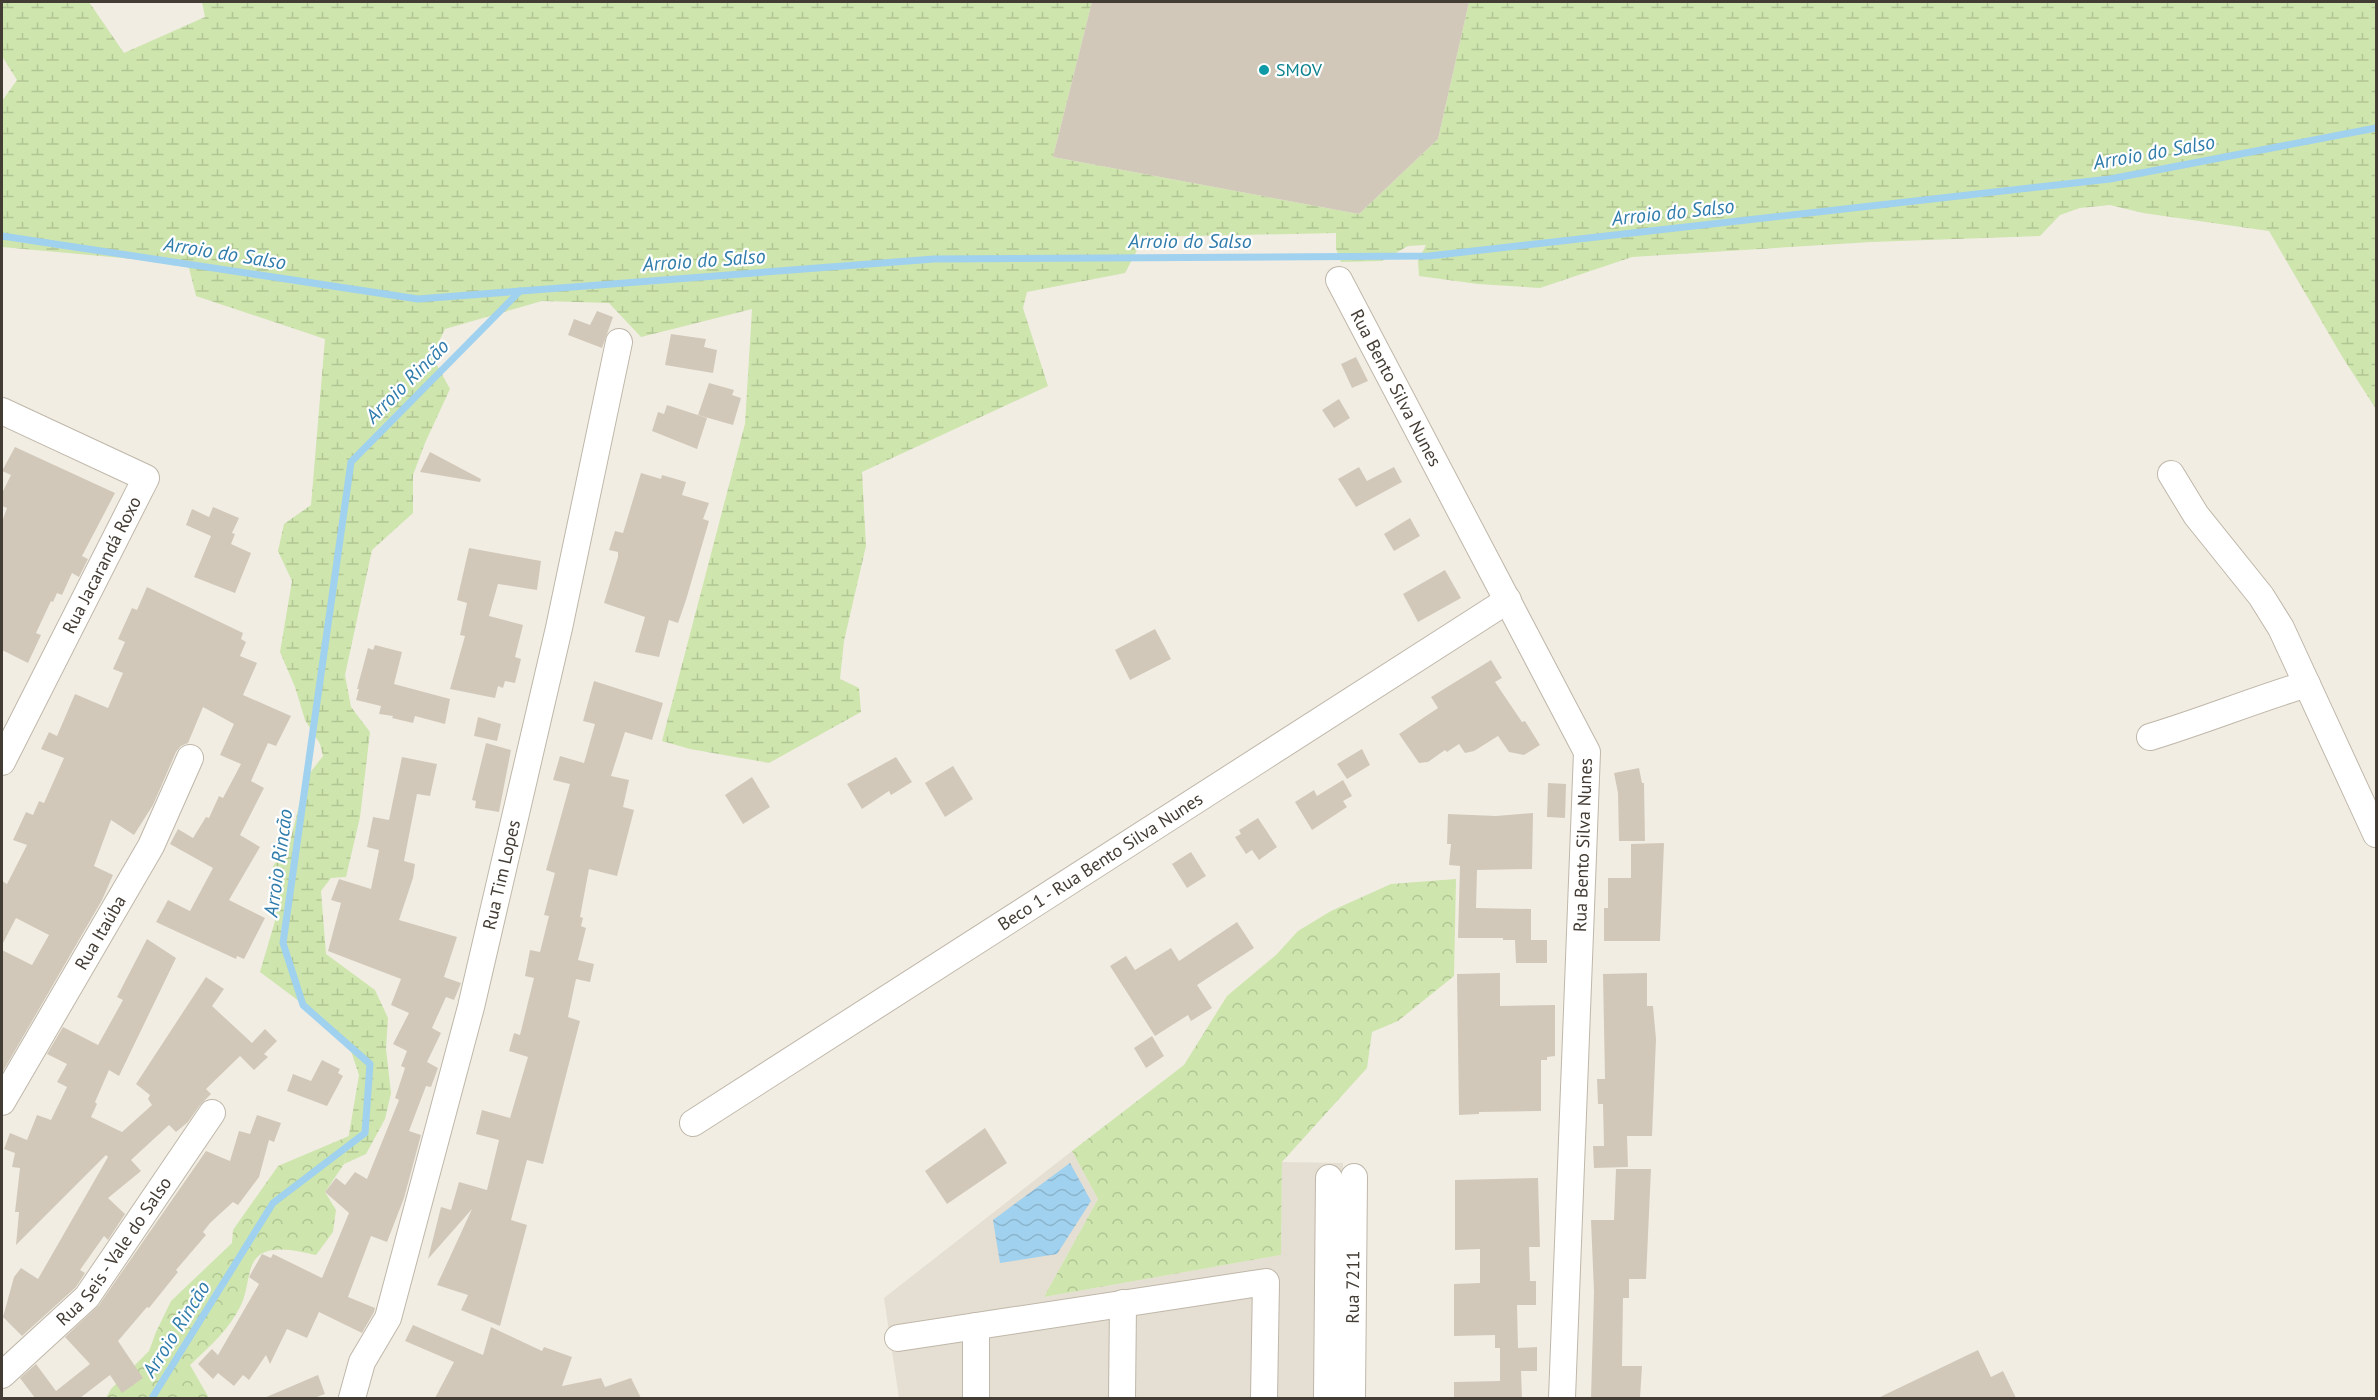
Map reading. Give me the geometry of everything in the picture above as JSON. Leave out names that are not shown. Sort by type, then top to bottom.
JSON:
[{"type":"street","name":"Rua Bento Silva Nunes","points":[[1339,280],[1587,752],[1562,1398]]},
{"type":"street","name":"Rua Tim Lopes","points":[[352,1398],[362,1362],[388,1318],[471,1006],[556,639],[620,342]]},
{"type":"street","name":"Rua Jacarandá Roxo","points":[[2,411],[146,478],[2,762]]},
{"type":"street","points":[[2171,474],[2196,515],[2261,596],[2281,628],[2376,834]]},
{"type":"street","name":"Beco 1 - Rua Bento Silva Nunes","points":[[693,1124],[1508,600]]},
{"type":"street","points":[[2150,736],[2200,722],[2242,704],[2307,684]]},
{"type":"street","name":"Rua Itaúba","points":[[2,1102],[151,846],[190,758]]},
{"type":"street","name":"Rua Seis - Vale do Salso","points":[[2,1375],[87,1297],[212,1113]]},
{"type":"street","name":"Rua 7211","points":[[1352,1398],[1354,1177]]},
{"type":"street","points":[[1327,1398],[1329,1178]]},
{"type":"street","points":[[898,1338],[1266,1282],[1264,1398]]},
{"type":"street","points":[[1122,1398],[1123,1304]]},
{"type":"street","points":[[976,1326],[976,1398]]},
{"type":"shaded area","points":[[1072,1151],[1098,1199],[1044,1297],[1281,1255],[1282,1162],[1343,1163],[1340,1398],[899,1398],[884,1298]]},
{"type":"green space","points":[[2,2],[89,2],[124,53],[205,17],[202,2],[1092,2],[1053,157],[1359,214],[1438,139],[1469,2],[2376,2],[2376,409],[2343,358],[2269,231],[2143,213],[2110,205],[2080,208],[2060,215],[2040,236],[1871,242],[1632,257],[1540,288],[1478,284],[1419,276],[1418,261],[1426,245],[1408,246],[1382,261],[1341,262],[1336,249],[1336,233],[1144,237],[1125,273],[1027,292],[1023,308],[1048,386],[862,472],[866,546],[844,641],[840,679],[859,688],[861,712],[769,763],[690,749],[662,741],[745,424],[752,309],[641,337],[609,303],[542,301],[445,329],[432,356],[450,389],[413,475],[413,513],[372,550],[345,675],[351,707],[370,732],[360,817],[346,877],[331,878],[321,891],[326,954],[375,990],[388,1018],[386,1049],[391,1093],[385,1119],[366,1154],[344,1164],[359,1075],[349,1045],[323,1019],[260,972],[275,921],[277,898],[273,866],[289,846],[306,778],[323,756],[320,744],[305,720],[295,687],[280,652],[292,581],[278,551],[284,524],[311,505],[325,339],[196,296],[188,264],[2,247],[2,101],[17,80],[2,56]]},
{"type":"green space","points":[[1456,879],[1454,976],[1398,1021],[1372,1032],[1367,1068],[1282,1162],[1281,1255],[1044,1297],[1098,1199],[1072,1151],[1184,1065],[1227,996],[1276,955],[1298,931],[1331,911],[1391,884]]},
{"type":"green space","points":[[349,1136],[344,1164],[325,1192],[336,1210],[333,1232],[316,1255],[281,1249],[264,1253],[257,1258],[252,1265],[243,1300],[231,1322],[190,1365],[209,1398],[106,1398],[111,1389],[149,1351],[171,1301],[232,1243],[233,1230],[278,1166]]},
{"type":"water","points":[[1070,1163],[1091,1201],[1057,1254],[1000,1263],[993,1220]]},
{"type":"building","name":"SMOV","points":[[1092,2],[1469,2],[1438,139],[1359,214],[1053,157]]},
{"type":"building","points":[[597,311],[613,317],[602,348],[568,335],[574,319],[590,325]]},
{"type":"building","points":[[671,334],[706,339],[704,347],[717,350],[713,373],[665,365]]},
{"type":"building","points":[[1356,357],[1368,381],[1352,388],[1341,364]]},
{"type":"building","points":[[709,383],[734,390],[732,395],[741,398],[733,425],[698,415]]},
{"type":"building","points":[[1339,399],[1350,418],[1334,428],[1322,410]]},
{"type":"building","points":[[667,405],[707,418],[697,449],[652,431],[658,412],[664,414]]},
{"type":"building","points":[[15,447],[115,493],[82,556],[88,559],[79,577],[72,573],[62,595],[57,593],[53,602],[51,601],[36,633],[41,635],[28,663],[2,650],[2,522],[7,508],[2,506],[2,493],[11,475],[2,471]]},
{"type":"building","points":[[430,452],[481,479],[480,482],[420,472]]},
{"type":"building","points":[[1359,467],[1367,481],[1394,467],[1402,482],[1356,507],[1338,479]]},
{"type":"building","points":[[641,473],[661,479],[662,475],[686,482],[682,495],[709,503],[703,519],[709,521],[686,600],[678,623],[669,620],[659,657],[635,652],[645,617],[604,603],[618,557],[618,552],[609,550],[615,531],[623,533]]},
{"type":"building","points":[[213,507],[239,518],[232,533],[235,534],[231,544],[251,553],[235,593],[194,577],[211,536],[186,525],[192,509],[209,517]]},
{"type":"building","points":[[1410,518],[1420,536],[1394,551],[1384,534]]},
{"type":"building","points":[[469,548],[541,561],[537,590],[498,584],[489,616],[523,625],[515,657],[521,659],[515,683],[505,681],[503,688],[498,686],[495,698],[450,689],[465,636],[460,635],[467,603],[457,600]]},
{"type":"building","points":[[1445,570],[1461,598],[1418,622],[1403,594]]},
{"type":"building","points":[[147,587],[243,633],[241,639],[246,642],[240,656],[257,663],[243,695],[291,716],[276,746],[268,743],[251,781],[264,788],[240,835],[260,847],[229,900],[265,918],[244,959],[237,956],[236,959],[156,922],[168,900],[190,911],[213,868],[170,844],[178,829],[193,838],[206,817],[209,818],[219,796],[223,798],[241,764],[220,755],[234,724],[203,707],[188,743],[176,752],[153,805],[134,835],[111,820],[94,866],[113,875],[102,900],[2,1073],[2,950],[32,965],[49,935],[16,918],[2,945],[2,881],[7,884],[27,845],[13,840],[26,812],[33,815],[39,801],[44,803],[64,758],[41,749],[49,732],[57,736],[75,694],[108,708],[123,673],[113,669],[125,642],[118,639],[132,608],[137,610]]},
{"type":"building","points":[[1155,629],[1171,659],[1130,680],[1115,650]]},
{"type":"building","points":[[375,645],[402,652],[394,684],[450,699],[445,724],[415,716],[413,723],[392,718],[393,716],[379,714],[381,706],[356,700],[368,648],[373,650]]},
{"type":"building","points":[[1491,660],[1502,678],[1495,682],[1540,745],[1524,755],[1509,752],[1498,736],[1474,751],[1465,753],[1459,744],[1447,752],[1445,750],[1428,762],[1419,763],[1399,734],[1438,708],[1431,697]]},
{"type":"building","points":[[594,681],[663,703],[652,740],[625,732],[611,776],[629,780],[623,807],[634,810],[617,876],[589,869],[580,917],[583,918],[581,926],[586,928],[578,960],[594,964],[590,982],[576,979],[568,1017],[580,1021],[543,1164],[527,1160],[511,1220],[527,1225],[500,1326],[461,1310],[468,1295],[437,1285],[472,1209],[428,1259],[441,1207],[451,1210],[459,1182],[487,1190],[499,1140],[476,1134],[482,1110],[510,1118],[528,1057],[509,1051],[514,1033],[520,1035],[534,978],[525,976],[530,950],[540,952],[549,916],[544,915],[555,873],[546,870],[570,784],[553,780],[560,756],[584,763],[595,724],[583,721]]},
{"type":"building","points":[[478,717],[501,724],[497,741],[474,736]]},
{"type":"building","points":[[486,743],[511,750],[499,812],[475,808],[476,801],[472,800]]},
{"type":"building","points":[[1362,749],[1370,765],[1347,779],[1337,764]]},
{"type":"building","points":[[402,757],[437,764],[430,796],[417,794],[404,861],[415,864],[413,878],[399,920],[457,937],[444,977],[461,983],[454,1000],[446,997],[432,1028],[441,1033],[427,1062],[438,1068],[431,1087],[426,1086],[409,1131],[421,1135],[404,1198],[387,1242],[371,1236],[348,1297],[375,1308],[374,1312],[362,1333],[319,1312],[307,1338],[287,1329],[270,1364],[266,1355],[249,1380],[243,1375],[234,1386],[218,1373],[213,1379],[198,1364],[212,1349],[218,1355],[259,1284],[249,1277],[262,1254],[271,1258],[273,1254],[322,1278],[349,1213],[325,1192],[336,1178],[345,1185],[355,1172],[367,1179],[399,1100],[395,1098],[405,1068],[401,1066],[407,1051],[393,1044],[409,1013],[391,1005],[401,979],[328,951],[341,903],[331,900],[339,879],[371,889],[379,850],[367,847],[373,817],[389,820]]},
{"type":"building","points":[[896,757],[912,782],[891,795],[889,791],[862,809],[847,784]]},
{"type":"building","points":[[953,766],[973,799],[945,817],[925,783]]},
{"type":"building","points":[[1639,768],[1642,783],[1644,783],[1645,841],[1619,841],[1618,793],[1614,773]]},
{"type":"building","points":[[752,777],[770,807],[743,824],[725,795]]},
{"type":"building","points":[[1343,780],[1352,796],[1343,801],[1347,807],[1312,830],[1295,802],[1314,790],[1317,796]]},
{"type":"building","points":[[1548,783],[1566,784],[1565,818],[1547,817]]},
{"type":"building","points":[[1533,813],[1532,869],[1477,870],[1476,908],[1531,909],[1531,940],[1547,940],[1547,963],[1516,963],[1515,940],[1458,938],[1460,866],[1449,865],[1451,844],[1447,844],[1448,814],[1496,816]]},
{"type":"building","points":[[1258,818],[1277,847],[1259,860],[1252,850],[1246,854],[1235,837],[1241,834],[1239,830]]},
{"type":"building","points":[[1664,843],[1660,941],[1604,941],[1604,908],[1608,908],[1608,878],[1631,878],[1631,844]]},
{"type":"building","points":[[1191,852],[1206,876],[1187,888],[1172,864]]},
{"type":"building","points":[[1237,922],[1254,948],[1197,985],[1212,1008],[1191,1021],[1188,1015],[1155,1036],[1110,966],[1126,956],[1135,970],[1171,948],[1179,961]]},
{"type":"building","points":[[147,939],[176,958],[119,1076],[109,1070],[91,1117],[122,1132],[152,1105],[148,1099],[150,1095],[136,1084],[206,977],[224,989],[212,1006],[252,1043],[265,1029],[277,1041],[264,1054],[268,1057],[254,1070],[240,1056],[206,1089],[211,1094],[188,1122],[176,1132],[169,1125],[131,1160],[141,1171],[108,1198],[125,1214],[108,1240],[104,1236],[80,1270],[85,1273],[76,1287],[22,1336],[3,1317],[14,1277],[21,1268],[38,1279],[108,1157],[106,1155],[16,1245],[19,1212],[15,1212],[20,1168],[12,1167],[15,1153],[4,1149],[10,1133],[27,1140],[37,1115],[51,1120],[67,1087],[57,1082],[67,1064],[47,1054],[63,1027],[98,1045],[123,1000],[117,997]]},
{"type":"building","points":[[1500,973],[1500,1006],[1555,1005],[1555,1056],[1541,1060],[1541,1111],[1479,1112],[1479,1114],[1459,1115],[1457,974]]},
{"type":"building","points":[[1647,973],[1647,1006],[1653,1006],[1656,1039],[1652,1136],[1627,1136],[1628,1167],[1594,1168],[1593,1146],[1604,1146],[1603,1104],[1598,1104],[1597,1079],[1605,1079],[1603,974]]},
{"type":"building","points":[[1152,1036],[1164,1056],[1146,1068],[1134,1048]]},
{"type":"building","points":[[322,1060],[340,1069],[338,1073],[343,1076],[327,1106],[287,1091],[293,1074],[311,1081]]},
{"type":"building","points":[[257,1115],[281,1123],[274,1142],[269,1140],[259,1177],[238,1205],[233,1202],[210,1223],[203,1232],[206,1235],[176,1270],[178,1272],[118,1341],[143,1378],[122,1393],[110,1375],[80,1398],[35,1398],[20,1378],[36,1364],[56,1391],[90,1364],[65,1337],[99,1305],[206,1151],[230,1161],[239,1131],[250,1134]]},
{"type":"building","points":[[985,1128],[1007,1163],[947,1204],[925,1171]]},
{"type":"building","points":[[1616,1169],[1651,1169],[1646,1279],[1629,1279],[1629,1298],[1623,1298],[1622,1366],[1642,1366],[1640,1398],[1591,1398],[1594,1292],[1591,1220],[1614,1220]]},
{"type":"building","points":[[1538,1178],[1540,1247],[1529,1247],[1530,1281],[1536,1281],[1536,1305],[1517,1305],[1518,1348],[1537,1347],[1537,1371],[1521,1371],[1522,1398],[1454,1398],[1454,1382],[1500,1381],[1500,1348],[1495,1348],[1495,1335],[1454,1336],[1454,1284],[1480,1283],[1480,1249],[1455,1250],[1455,1180]]},
{"type":"building","points":[[413,1325],[483,1355],[491,1327],[542,1351],[544,1347],[572,1357],[562,1386],[601,1378],[605,1387],[631,1378],[641,1398],[435,1398],[454,1362],[405,1341]]},
{"type":"building","points":[[1978,1350],[1991,1377],[2003,1371],[2016,1398],[1878,1398]]},
{"type":"building","points":[[318,1375],[325,1394],[314,1398],[264,1398]]},
{"type":"waterway","name":"Arroio do Salso","points":[[2,236],[418,299],[934,259],[1429,256],[2110,179],[2376,128]]},
{"type":"waterway","name":"Arroio Rincão","points":[[152,1398],[273,1203],[365,1133],[370,1064],[303,1005],[283,943],[351,462],[520,291]]},
{"type":"place","name":"SMOV","points":[[1264,70]]}]
